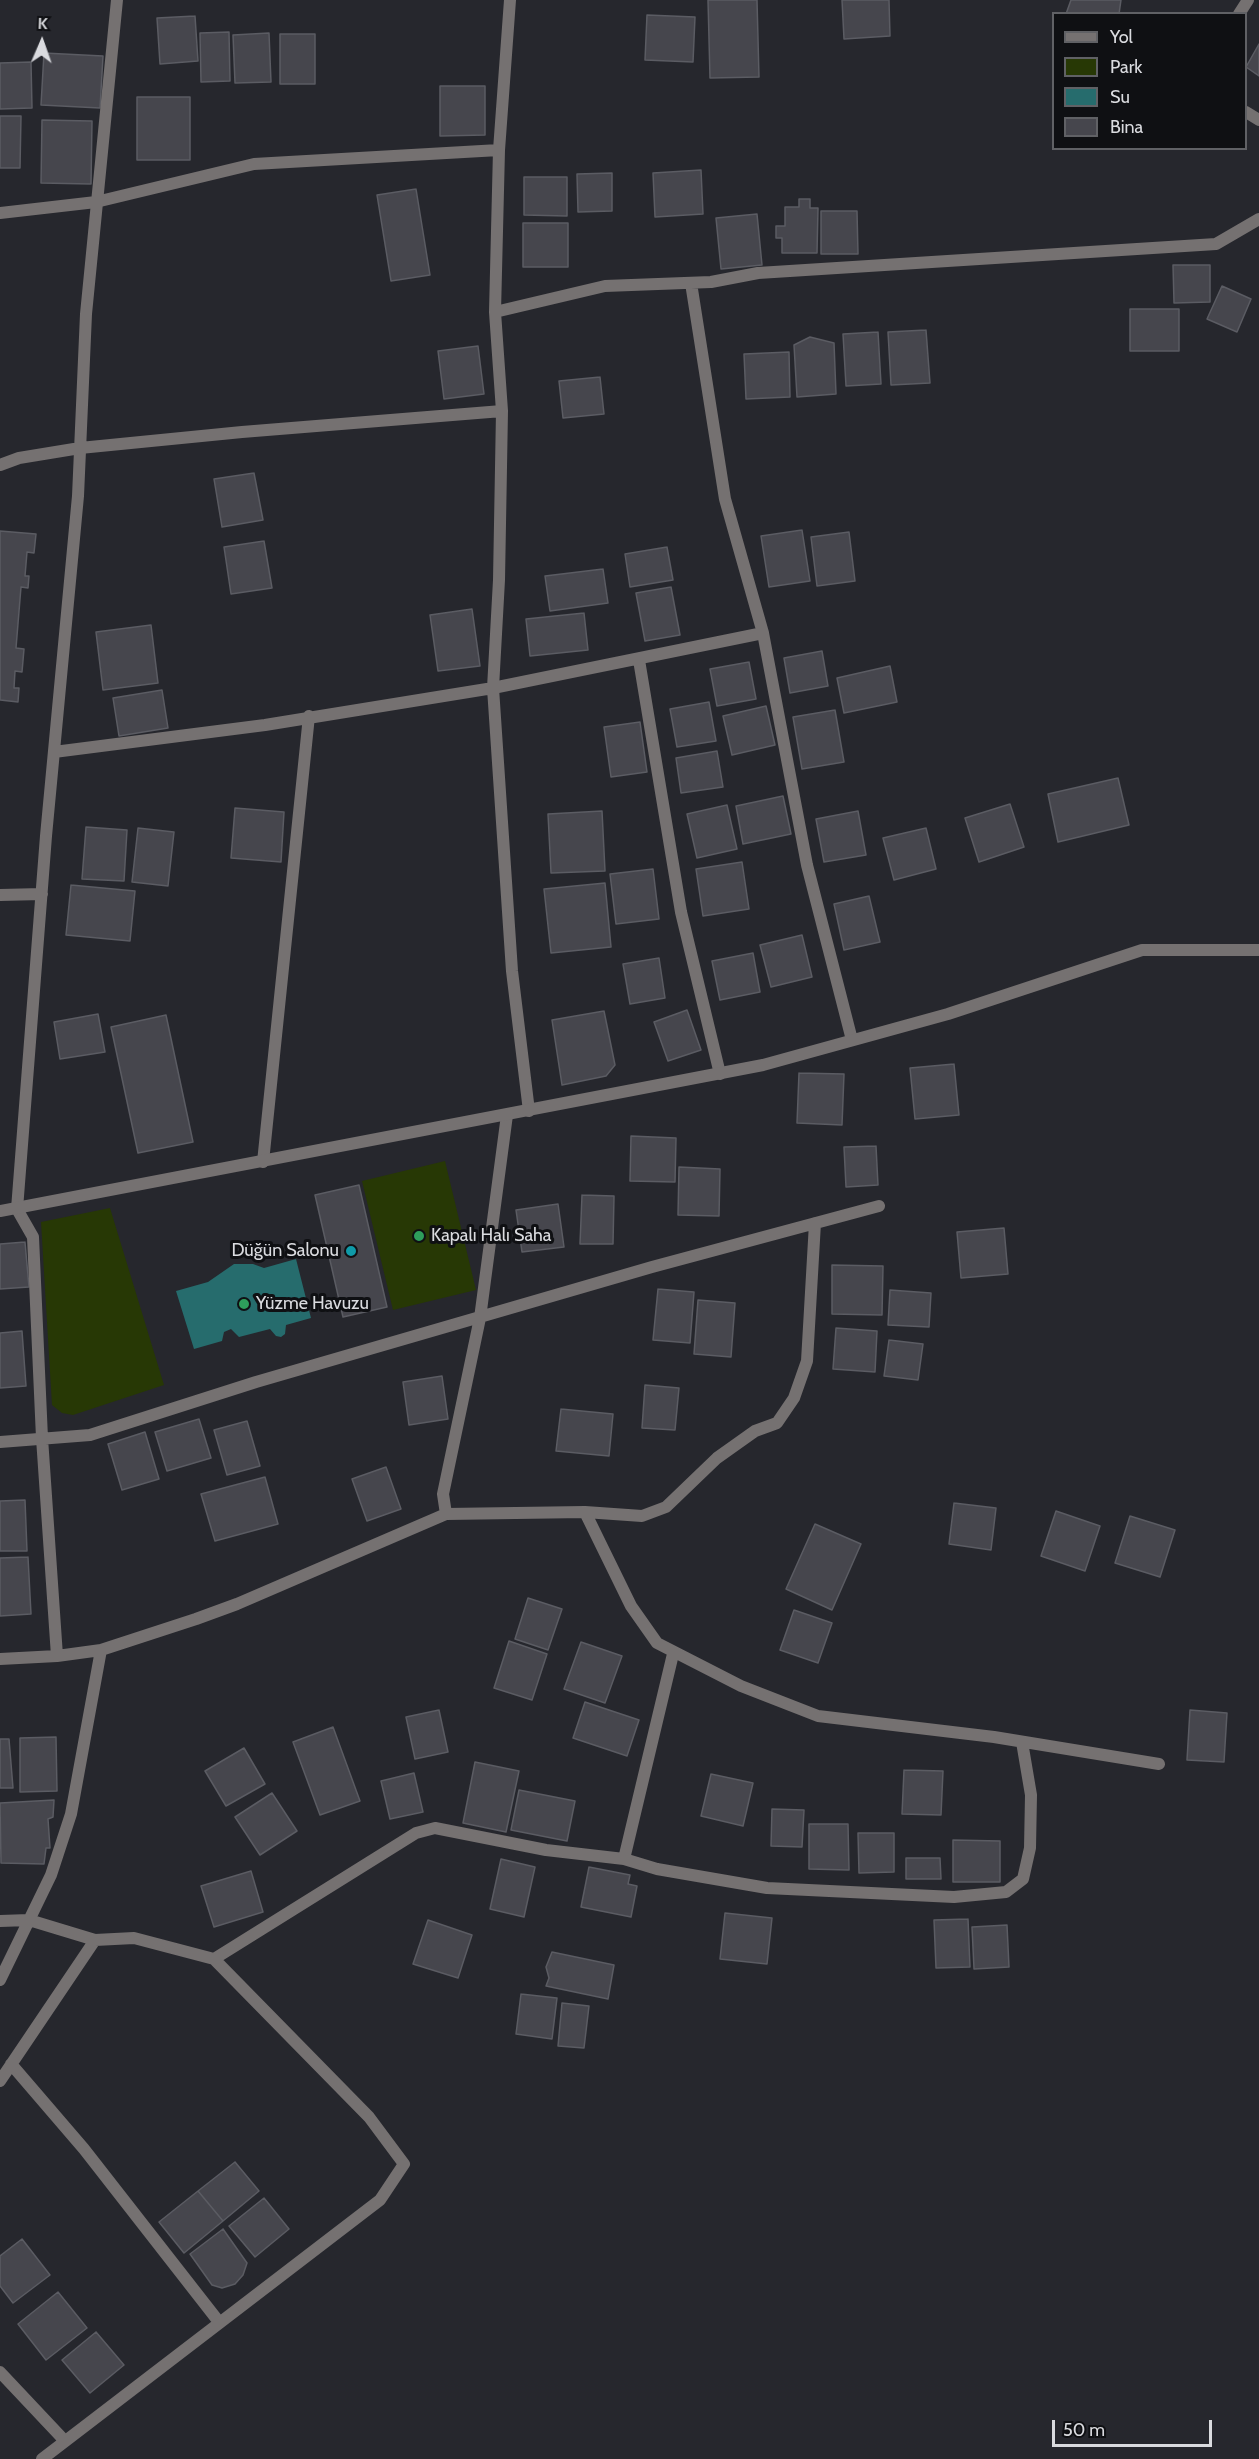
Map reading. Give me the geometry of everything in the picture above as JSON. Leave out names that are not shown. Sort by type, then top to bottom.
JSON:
[{"type":"street","points":[[57,1656],[42,1438],[33,1237],[17,1209],[80,448],[86,314],[96,202],[111,81],[117,0]]},
{"type":"street","points":[[510,0],[499,150],[495,312],[502,411],[499,580],[493,688],[512,970],[529,1111]]},
{"type":"street","points":[[0,213],[96,202],[254,164],[499,150]]},
{"type":"street","points":[[495,312],[605,286],[691,283],[758,273],[1216,244],[1259,219]]},
{"type":"street","points":[[691,283],[724,499],[763,633],[807,865],[852,1040]]},
{"type":"street","points":[[0,465],[19,458],[80,448],[502,411]]},
{"type":"street","points":[[54,752],[265,725],[309,716],[493,688],[763,633]]},
{"type":"street","points":[[639,660],[681,912],[720,1074]]},
{"type":"street","points":[[263,1162],[309,716]]},
{"type":"street","points":[[0,895],[42,894]]},
{"type":"street","points":[[0,1211],[763,1065],[948,1014],[1142,950],[1259,950]]},
{"type":"street","points":[[446,1514],[443,1494],[480,1318],[507,1115]]},
{"type":"street","points":[[0,1442],[90,1435],[256,1382],[652,1267],[879,1206]]},
{"type":"street","points":[[0,1659],[57,1656],[101,1650],[237,1604],[446,1514],[585,1512],[642,1516],[666,1507],[717,1458],[755,1431],[777,1423],[794,1398],[807,1361],[815,1223]]},
{"type":"street","points":[[585,1512],[631,1606],[657,1643],[673,1654],[741,1686],[818,1716],[1022,1742],[1159,1764]]},
{"type":"street","points":[[0,1980],[51,1875],[70,1814],[101,1650]]},
{"type":"street","points":[[624,1859],[673,1654]]},
{"type":"street","points":[[214,1959],[416,1833],[435,1828],[546,1850],[624,1859],[657,1869],[767,1888],[954,1897],[1006,1892],[1023,1879],[1030,1848],[1031,1795],[1022,1742]]},
{"type":"street","points":[[0,1921],[28,1920],[95,1940],[134,1938],[214,1959],[369,2117],[405,2164],[380,2200],[42,2459]]},
{"type":"street","points":[[0,2080],[95,1940]]},
{"type":"street","points":[[11,2064],[84,2149],[219,2322]]},
{"type":"street","points":[[0,2372],[64,2440]]},
{"type":"green space","name":"Kapalı Halı Saha","points":[[445,1161],[476,1290],[393,1310],[362,1181]]},
{"type":"green space","points":[[110,1208],[164,1385],[73,1415],[62,1413],[52,1405],[41,1222]]},
{"type":"water","name":"Yüzme Havuzu","points":[[296,1259],[311,1318],[286,1325],[285,1334],[281,1337],[276,1336],[270,1329],[239,1337],[231,1329],[224,1332],[222,1341],[194,1349],[176,1291],[208,1282],[234,1264],[253,1264],[264,1268]]},
{"type":"building","points":[[708,0],[757,0],[759,77],[710,78]]},
{"type":"building","points":[[842,0],[889,0],[890,36],[844,39]]},
{"type":"building","points":[[1071,0],[1121,0],[1119,12],[1067,12]]},
{"type":"building","points":[[647,15],[695,17],[693,62],[645,60]]},
{"type":"building","points":[[195,16],[198,61],[160,64],[157,18]]},
{"type":"building","points":[[229,32],[230,81],[201,82],[200,33]]},
{"type":"building","points":[[269,33],[271,82],[235,83],[233,35]]},
{"type":"building","points":[[280,34],[315,34],[315,84],[280,84]]},
{"type":"building","points":[[1259,44],[1259,76],[1247,68]]},
{"type":"building","points":[[44,53],[103,56],[100,108],[41,105]]},
{"type":"building","points":[[31,62],[32,108],[0,109],[0,63]]},
{"type":"building","points":[[440,86],[485,86],[485,135],[440,136]]},
{"type":"building","points":[[137,97],[190,97],[190,160],[137,160]]},
{"type":"building","points":[[0,116],[21,116],[20,168],[0,168]]},
{"type":"building","points":[[42,120],[92,121],[91,184],[41,183]]},
{"type":"building","points":[[701,170],[703,214],[655,217],[653,173]]},
{"type":"building","points":[[612,173],[612,211],[578,212],[577,174]]},
{"type":"building","points":[[524,177],[567,177],[567,216],[524,215]]},
{"type":"building","points":[[416,189],[430,275],[391,281],[377,195]]},
{"type":"building","points":[[799,199],[810,199],[810,208],[818,208],[817,253],[782,253],[782,238],[776,238],[776,226],[785,226],[785,207],[799,207]]},
{"type":"building","points":[[821,211],[857,211],[858,254],[821,254]]},
{"type":"building","points":[[757,214],[762,265],[721,269],[716,218]]},
{"type":"building","points":[[523,223],[568,223],[568,267],[523,267]]},
{"type":"building","points":[[1173,265],[1210,265],[1210,302],[1174,303]]},
{"type":"building","points":[[1222,286],[1251,299],[1237,332],[1207,319]]},
{"type":"building","points":[[1130,309],[1179,309],[1179,351],[1130,351]]},
{"type":"building","points":[[926,330],[930,383],[891,385],[888,332]]},
{"type":"building","points":[[878,332],[881,384],[846,386],[843,334]]},
{"type":"building","points":[[810,337],[834,343],[836,394],[797,397],[794,345]]},
{"type":"building","points":[[478,346],[484,394],[444,399],[438,351]]},
{"type":"building","points":[[789,352],[790,397],[746,399],[744,354]]},
{"type":"building","points":[[600,377],[604,414],[563,418],[559,381]]},
{"type":"building","points":[[254,473],[263,520],[222,527],[214,479]]},
{"type":"building","points":[[802,530],[810,581],[769,587],[761,536]]},
{"type":"building","points":[[0,531],[36,534],[34,553],[27,552],[25,576],[29,576],[28,588],[21,587],[16,648],[24,649],[22,672],[15,671],[14,688],[19,688],[18,702],[0,700]]},
{"type":"building","points":[[849,532],[855,581],[817,586],[811,537]]},
{"type":"building","points":[[264,541],[272,588],[231,594],[224,547]]},
{"type":"building","points":[[667,547],[673,580],[630,587],[625,554]]},
{"type":"building","points":[[603,569],[608,603],[550,611],[545,576]]},
{"type":"building","points":[[671,587],[680,635],[645,641],[636,593]]},
{"type":"building","points":[[472,609],[480,666],[438,671],[430,615]]},
{"type":"building","points":[[584,613],[588,650],[530,656],[526,619]]},
{"type":"building","points":[[151,625],[158,683],[103,690],[96,632]]},
{"type":"building","points":[[822,651],[828,686],[790,693],[784,658]]},
{"type":"building","points":[[749,662],[756,699],[717,706],[710,669]]},
{"type":"building","points":[[890,666],[897,702],[844,713],[837,678]]},
{"type":"building","points":[[162,690],[168,728],[119,736],[113,698]]},
{"type":"building","points":[[709,702],[716,741],[677,747],[670,709]]},
{"type":"building","points":[[766,706],[775,745],[732,755],[723,716]]},
{"type":"building","points":[[835,710],[844,762],[802,769],[793,717]]},
{"type":"building","points":[[640,722],[647,772],[611,777],[604,727]]},
{"type":"building","points":[[717,751],[723,787],[681,793],[676,758]]},
{"type":"building","points":[[1118,778],[1129,825],[1058,842],[1048,794]]},
{"type":"building","points":[[783,796],[791,834],[743,844],[736,806]]},
{"type":"building","points":[[1010,804],[1024,847],[979,862],[965,818]]},
{"type":"building","points":[[727,805],[737,849],[697,858],[687,814]]},
{"type":"building","points":[[235,808],[284,812],[281,862],[231,858]]},
{"type":"building","points":[[602,811],[605,871],[551,873],[548,814]]},
{"type":"building","points":[[858,811],[866,855],[824,862],[816,819]]},
{"type":"building","points":[[86,827],[127,830],[124,881],[82,879]]},
{"type":"building","points":[[138,828],[174,832],[168,886],[132,882]]},
{"type":"building","points":[[926,828],[936,869],[894,880],[883,838]]},
{"type":"building","points":[[742,862],[749,909],[703,916],[696,869]]},
{"type":"building","points":[[653,869],[659,919],[616,924],[610,874]]},
{"type":"building","points":[[605,883],[611,947],[551,953],[544,889]]},
{"type":"building","points":[[71,885],[135,891],[130,941],[66,935]]},
{"type":"building","points":[[869,896],[880,942],[844,950],[834,904]]},
{"type":"building","points":[[802,935],[812,977],[771,987],[760,945]]},
{"type":"building","points":[[753,953],[760,992],[720,1000],[712,961]]},
{"type":"building","points":[[659,958],[665,998],[630,1004],[623,964]]},
{"type":"building","points":[[687,1010],[701,1050],[668,1061],[654,1022]]},
{"type":"building","points":[[604,1011],[615,1065],[606,1076],[562,1085],[552,1020]]},
{"type":"building","points":[[98,1014],[105,1052],[60,1059],[54,1022]]},
{"type":"building","points":[[166,1015],[193,1142],[138,1153],[111,1027]]},
{"type":"building","points":[[954,1064],[959,1115],[915,1119],[910,1068]]},
{"type":"building","points":[[799,1073],[844,1074],[842,1125],[797,1123]]},
{"type":"building","points":[[631,1136],[676,1138],[675,1182],[630,1181]]},
{"type":"building","points":[[876,1146],[878,1185],[846,1187],[844,1147]]},
{"type":"building","points":[[679,1167],[720,1169],[719,1216],[678,1215]]},
{"type":"building","name":"Düğün Salonu","points":[[359,1185],[387,1307],[343,1317],[315,1195]]},
{"type":"building","points":[[582,1195],[614,1196],[613,1244],[580,1244]]},
{"type":"building","points":[[558,1204],[564,1247],[522,1252],[516,1210]]},
{"type":"building","points":[[1004,1228],[1008,1274],[961,1278],[957,1232]]},
{"type":"building","points":[[25,1242],[29,1287],[0,1289],[0,1244]]},
{"type":"building","points":[[832,1265],[883,1266],[882,1315],[832,1314]]},
{"type":"building","points":[[658,1289],[694,1292],[690,1343],[653,1340]]},
{"type":"building","points":[[890,1290],[931,1293],[929,1327],[888,1325]]},
{"type":"building","points":[[698,1300],[735,1303],[731,1357],[694,1354]]},
{"type":"building","points":[[836,1328],[877,1331],[875,1372],[833,1369]]},
{"type":"building","points":[[22,1331],[26,1386],[0,1388],[0,1333]]},
{"type":"building","points":[[889,1340],[923,1344],[918,1380],[884,1376]]},
{"type":"building","points":[[442,1376],[448,1419],[409,1425],[403,1382]]},
{"type":"building","points":[[645,1385],[679,1388],[675,1430],[642,1428]]},
{"type":"building","points":[[561,1409],[613,1414],[609,1456],[556,1451]]},
{"type":"building","points":[[199,1419],[211,1458],[167,1471],[155,1432]]},
{"type":"building","points":[[247,1421],[260,1466],[227,1475],[214,1430]]},
{"type":"building","points":[[145,1432],[159,1479],[122,1490],[108,1444]]},
{"type":"building","points":[[386,1467],[401,1509],[367,1521],[352,1479]]},
{"type":"building","points":[[265,1477],[278,1524],[215,1541],[201,1494]]},
{"type":"building","points":[[25,1500],[27,1551],[0,1551],[0,1501]]},
{"type":"building","points":[[954,1503],[996,1508],[991,1550],[949,1544]]},
{"type":"building","points":[[1056,1511],[1100,1526],[1085,1571],[1041,1556]]},
{"type":"building","points":[[1130,1516],[1175,1530],[1160,1577],[1115,1563]]},
{"type":"building","points":[[815,1524],[861,1544],[832,1610],[786,1589]]},
{"type":"building","points":[[28,1557],[31,1614],[0,1616],[0,1558]]},
{"type":"building","points":[[528,1598],[562,1609],[548,1650],[515,1639]]},
{"type":"building","points":[[794,1610],[832,1623],[818,1663],[780,1650]]},
{"type":"building","points":[[509,1641],[547,1654],[532,1700],[494,1688]]},
{"type":"building","points":[[581,1642],[622,1656],[605,1703],[564,1689]]},
{"type":"building","points":[[585,1702],[639,1720],[627,1756],[573,1738]]},
{"type":"building","points":[[439,1710],[448,1752],[415,1759],[406,1717]]},
{"type":"building","points":[[1190,1710],[1227,1713],[1224,1762],[1187,1760]]},
{"type":"building","points":[[333,1727],[360,1801],[320,1815],[293,1742]]},
{"type":"building","points":[[56,1737],[57,1791],[20,1792],[20,1738]]},
{"type":"building","points":[[0,1739],[9,1739],[13,1788],[0,1788]]},
{"type":"building","points":[[244,1748],[265,1784],[226,1806],[205,1771]]},
{"type":"building","points":[[475,1762],[519,1771],[506,1832],[463,1823]]},
{"type":"building","points":[[904,1770],[943,1771],[941,1815],[902,1814]]},
{"type":"building","points":[[414,1773],[423,1812],[390,1819],[381,1781]]},
{"type":"building","points":[[711,1774],[753,1783],[743,1826],[701,1816]]},
{"type":"building","points":[[519,1790],[575,1801],[567,1841],[511,1830]]},
{"type":"building","points":[[272,1793],[297,1831],[260,1855],[235,1817]]},
{"type":"building","points":[[54,1800],[53,1817],[48,1819],[50,1848],[46,1848],[44,1864],[1,1863],[0,1803]]},
{"type":"building","points":[[772,1809],[804,1810],[802,1847],[771,1846]]},
{"type":"building","points":[[809,1824],[848,1824],[849,1870],[809,1869]]},
{"type":"building","points":[[858,1833],[894,1833],[894,1872],[859,1873]]},
{"type":"building","points":[[953,1840],[1000,1841],[1000,1882],[953,1882]]},
{"type":"building","points":[[906,1858],[940,1858],[941,1879],[906,1879]]},
{"type":"building","points":[[501,1859],[535,1867],[524,1917],[490,1909]]},
{"type":"building","points":[[589,1867],[630,1875],[628,1884],[637,1886],[631,1917],[581,1907]]},
{"type":"building","points":[[251,1871],[263,1912],[214,1927],[201,1886]]},
{"type":"building","points":[[725,1913],[772,1918],[767,1964],[720,1959]]},
{"type":"building","points":[[968,1919],[970,1967],[936,1968],[934,1920]]},
{"type":"building","points":[[428,1920],[472,1935],[458,1978],[413,1964]]},
{"type":"building","points":[[1007,1925],[1009,1967],[974,1969],[972,1927]]},
{"type":"building","points":[[552,1952],[614,1965],[608,1999],[546,1986],[549,1978],[546,1967]]},
{"type":"building","points":[[521,1994],[557,1998],[552,2039],[516,2034]]},
{"type":"building","points":[[562,2003],[589,2006],[584,2048],[558,2046]]},
{"type":"building","points":[[235,2162],[259,2191],[223,2221],[198,2191]]},
{"type":"building","points":[[198,2191],[223,2221],[184,2253],[159,2222]]},
{"type":"building","points":[[264,2198],[289,2229],[255,2257],[229,2226]]},
{"type":"building","points":[[223,2229],[247,2263],[243,2275],[235,2284],[222,2288],[212,2285],[190,2254]]},
{"type":"building","points":[[22,2239],[50,2275],[13,2303],[0,2286],[0,2256]]},
{"type":"building","points":[[58,2292],[87,2328],[46,2360],[18,2324]]},
{"type":"building","points":[[96,2332],[124,2365],[90,2393],[62,2360]]},
{"type":"place","name":"Kapalı Halı Saha","points":[[419,1236]]},
{"type":"place","name":"Düğün Salonu","points":[[351,1251]]},
{"type":"place","name":"Yüzme Havuzu","points":[[244,1304]]}]
